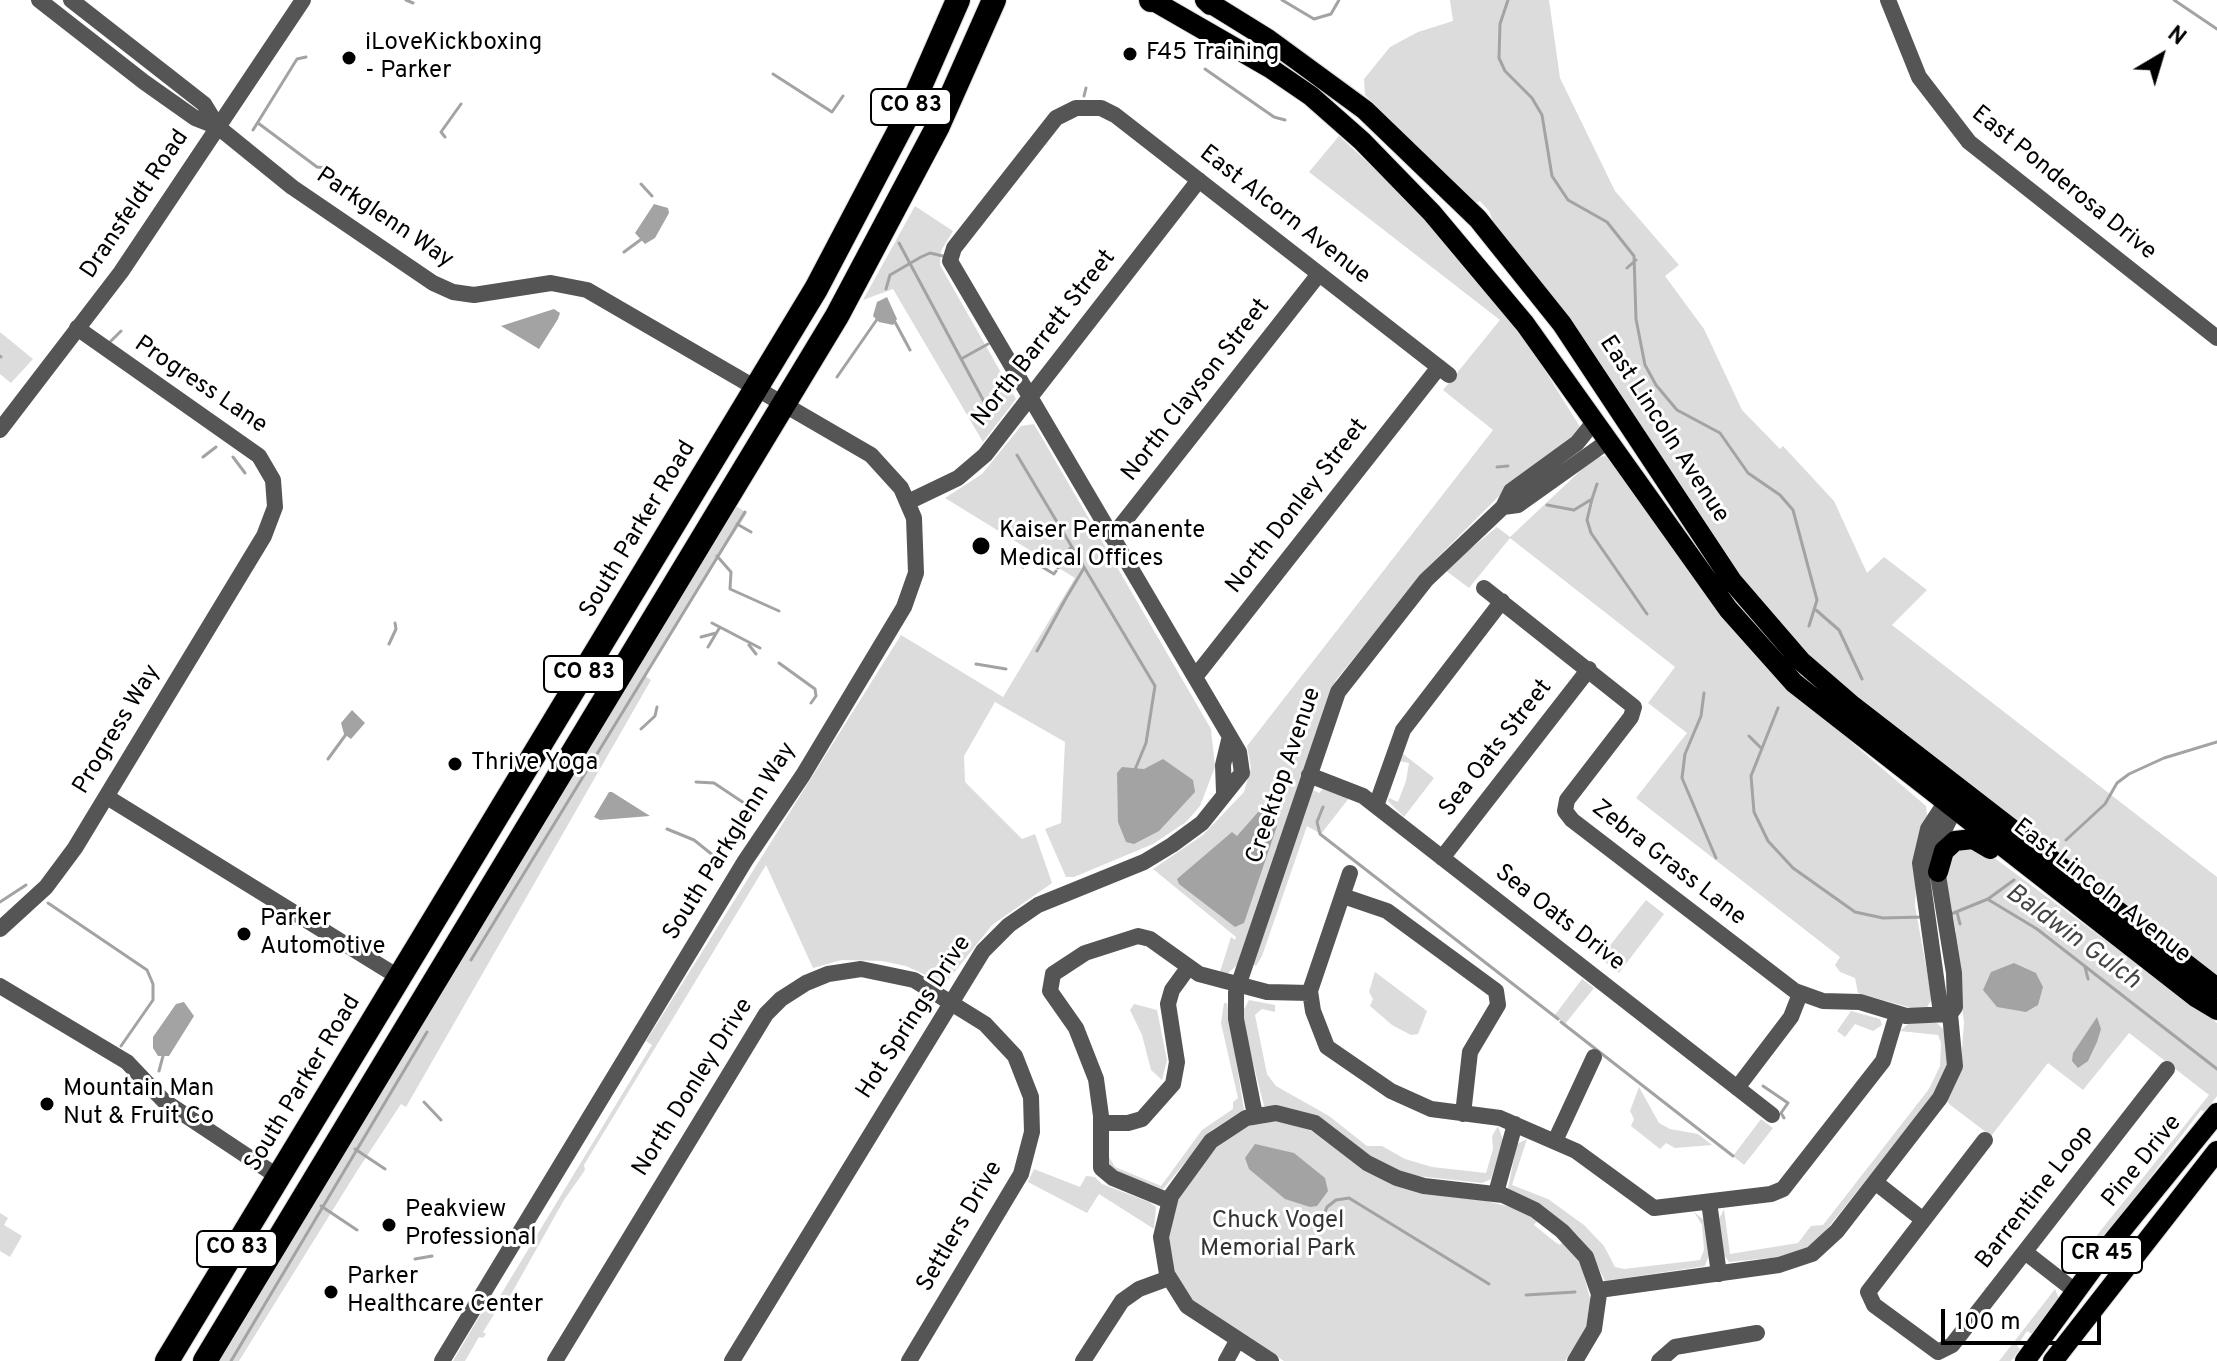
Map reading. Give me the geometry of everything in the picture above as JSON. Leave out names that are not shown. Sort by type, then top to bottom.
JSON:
[{"type":"highway","name":"South Parker Road","points":[[167,1361],[757,388],[869,191],[958,0]]},
{"type":"highway","name":"CO 83","points":[[205,1361],[786,403],[871,257],[938,126],[994,0]]},
{"type":"highway","points":[[938,126],[964,96],[1006,0]]},
{"type":"main road","name":"East Lincoln Avenue","points":[[1152,0],[1270,68],[1353,133],[1484,272],[1759,648],[1810,697],[2197,998],[2217,1010]]},
{"type":"main road","name":"East Lincoln Avenue","points":[[1208,1],[1365,110],[1444,183],[1514,261],[1562,324],[1725,572],[1764,622],[1828,686],[2217,988]]},
{"type":"main road","points":[[1938,872],[1945,849],[1955,841],[1969,838],[1983,844],[2029,880],[2044,880]]},
{"type":"main road","points":[[2197,998],[2217,1018]]},
{"type":"main road","points":[[2183,1152],[2217,1102]]},
{"type":"main road","name":"Pine Drive","points":[[2025,1361],[2075,1291],[2217,1113]]},
{"type":"main road","name":"CR 45","points":[[2053,1361],[2217,1151]]},
{"type":"street","points":[[39,0],[144,82],[195,118],[218,127]]},
{"type":"street","points":[[71,0],[204,104],[218,127]]},
{"type":"street","name":"Dransfeldt Road","points":[[0,430],[121,272],[303,0]]},
{"type":"street","name":"East Ponderosa Drive","points":[[1888,0],[1919,77],[1969,142],[2217,338]]},
{"type":"street","name":"East Alcorn Avenue","points":[[1032,398],[949,257],[1053,121],[1066,111],[1085,107],[1110,112],[1444,371]]},
{"type":"street","name":"Parkglenn Way","points":[[218,127],[292,187],[443,289],[477,295],[551,283],[573,285],[757,388]]},
{"type":"street","name":"North Barrett Street","points":[[908,502],[969,470],[1032,398],[1199,180]]},
{"type":"street","name":"North Clayson Street","points":[[1112,537],[1319,274]]},
{"type":"street","name":"Progress Lane","points":[[77,328],[240,441],[265,462],[273,480],[276,501],[271,522],[260,543]]},
{"type":"street","name":"North Donley Street","points":[[1195,677],[1444,371]]},
{"type":"street","name":"South Parkglenn Way","points":[[442,1361],[729,887],[807,769],[904,607],[914,584],[916,527],[908,502],[893,476],[876,458],[757,388]]},
{"type":"street","points":[[1032,398],[1195,677]]},
{"type":"street","name":"Creektop Avenue","points":[[1255,1115],[1235,1016],[1238,985],[1335,700],[1352,670],[1426,580],[1503,507],[1511,491],[1577,443],[1594,422]]},
{"type":"street","name":"Creektop Avenue","points":[[1503,507],[1518,505],[1608,441]]},
{"type":"street","name":"Progress Way","points":[[0,929],[55,877],[107,797],[260,543]]},
{"type":"street","name":"Zebra Grass Lane","points":[[1484,588],[1589,669],[1634,709],[1568,797],[1567,815],[1800,994],[1827,1001],[1860,1002],[1897,1014],[1950,1014]]},
{"type":"street","points":[[1376,806],[1403,730],[1502,601]]},
{"type":"street","name":"Sea Oats Street","points":[[1442,858],[1589,669]]},
{"type":"street","name":"Hot Springs Drive","points":[[732,1361],[976,959],[1013,921],[1048,900],[1162,852],[1202,823],[1224,792],[1223,765],[1229,740],[1195,677]]},
{"type":"street","name":"Sea Oats Drive","points":[[1309,775],[1356,791],[1772,1115]]},
{"type":"street","points":[[1599,1290],[1788,1263],[1812,1254],[1829,1240],[1950,1083],[1956,1055],[1950,1014],[1940,1006],[1920,867],[1922,845],[1962,791]]},
{"type":"street","points":[[107,797],[400,978]]},
{"type":"street","points":[[1950,807],[1935,848],[1955,1007],[1950,1014]]},
{"type":"street","points":[[1350,873],[1310,993],[1320,1034],[1329,1049],[1395,1093],[1435,1111],[1495,1117],[1555,1141],[1584,1156],[1651,1207],[1771,1194],[1785,1188],[1880,1067],[1889,1048],[1897,1014]]},
{"type":"street","points":[[1343,896],[1387,911],[1495,989],[1498,1005],[1480,1031],[1469,1056],[1463,1114]]},
{"type":"street","points":[[1169,1201],[1104,1172],[1098,1159],[1101,1123],[1092,1064],[1076,1028],[1050,991],[1050,977],[1073,959],[1134,936],[1153,941],[1188,968],[1238,985],[1277,994],[1310,993]]},
{"type":"street","points":[[1101,1123],[1128,1123],[1142,1119],[1173,1084],[1177,1062],[1167,1006],[1172,990],[1188,968]]},
{"type":"street","name":"North Donley Drive","points":[[555,1361],[754,1031],[781,999],[816,978],[861,969],[902,976],[950,1001]]},
{"type":"street","points":[[0,986],[127,1062],[164,1101],[280,1178]]},
{"type":"street","points":[[1737,1088],[1793,1013],[1800,994]]},
{"type":"street","name":"Settlers Drive","points":[[909,1361],[1018,1182],[1032,1132],[1029,1088],[1015,1056],[991,1029],[950,1001]]},
{"type":"street","points":[[1555,1141],[1594,1057]]},
{"type":"street","name":"Barrentine Loop","points":[[1985,1140],[1872,1284],[1868,1295],[1874,1305],[1935,1351],[1944,1351],[1952,1345],[2167,1069]]},
{"type":"street","points":[[1265,1359],[1190,1309],[1169,1278],[1161,1237],[1169,1201],[1181,1179],[1217,1135],[1255,1115],[1280,1113],[1310,1121],[1372,1166],[1405,1181],[1496,1193],[1535,1210],[1571,1238],[1588,1260],[1599,1290],[1596,1323],[1580,1359]]},
{"type":"street","points":[[1496,1193],[1515,1124]]},
{"type":"street","points":[[1875,1182],[1922,1219]]},
{"type":"street","points":[[1709,1202],[1719,1274]]},
{"type":"street","points":[[2025,1252],[2075,1291]]},
{"type":"street","points":[[1083,1361],[1125,1298],[1169,1278]]},
{"type":"street","points":[[1659,1361],[1673,1348],[1757,1333]]},
{"type":"street","points":[[1226,1361],[1237,1341]]},
{"type":"street","points":[[1702,1343],[1706,1361]]},
{"type":"green space","points":[[1450,0],[1549,0],[1560,78],[1615,191],[1679,265],[1665,276],[1704,329],[1742,410],[1780,449],[1783,446],[1834,501],[1867,573],[1884,557],[1927,590],[1892,625],[2217,877],[2217,979],[1839,685],[1754,599],[1574,325],[1495,225],[1489,211],[1480,201],[1476,203],[1365,95],[1364,79],[1390,47],[1418,32],[1453,21]]},
{"type":"green space","points":[[1339,136],[1420,211],[1516,324],[1580,427],[1576,436],[1507,488],[1428,567],[1336,680],[1237,965],[1227,974],[1220,972],[1231,937],[1235,940],[1236,937],[1153,869],[1203,835],[1244,792],[1251,768],[1247,746],[1493,430],[1443,390],[1500,320],[1309,172]]},
{"type":"green space","points":[[915,206],[953,231],[941,251],[940,265],[1016,399],[983,442],[893,289],[863,300]]},
{"type":"green space","points":[[0,332],[33,359],[11,383],[0,374]]},
{"type":"green space","points":[[1034,424],[1211,729],[1215,767],[1200,806],[1186,822],[1153,844],[1074,877],[1066,877],[1045,829],[1061,823],[1065,742],[995,702],[964,756],[965,782],[1022,839],[1035,834],[1052,883],[992,925],[945,984],[906,966],[882,961],[842,960],[813,968],[766,865],[584,1165],[585,1170],[564,1200],[505,1305],[501,1303],[483,1332],[486,1334],[483,1338],[479,1337],[465,1361],[453,1361],[491,1297],[497,1301],[652,1045],[646,1041],[901,635],[1003,697],[1075,578],[945,498],[982,474],[1021,426]]},
{"type":"green space","points":[[1607,456],[1822,717],[1926,806],[1927,815],[1919,833],[1915,906],[1932,999],[1927,1007],[1915,1009],[1858,993],[1855,978],[1840,972],[1835,965],[1840,957],[1636,798],[1687,733],[1648,703],[1675,667],[1510,538],[1469,588],[1445,570],[1497,527],[1510,537],[1595,457]]},
{"type":"green space","points":[[736,506],[747,513],[644,675],[651,680],[406,1107],[401,1104],[239,1361],[217,1361]]},
{"type":"green space","points":[[1402,753],[1434,778],[1404,817],[1388,801],[1389,798],[1398,802],[1406,781],[1409,763],[1399,761]]},
{"type":"green space","points":[[1323,789],[1349,798],[1321,834],[1307,826],[1256,966],[1252,964],[1313,790],[1319,793]]},
{"type":"green space","points":[[1981,848],[2217,1023],[2217,1096],[2205,1112],[2201,1110],[2077,1274],[2066,1274],[2209,1095],[2129,1033],[2083,1090],[2048,1063],[1991,1136],[1949,1104],[1947,1099],[1960,1073],[1964,1023],[1953,933],[1956,932],[1944,868],[1953,849]]},
{"type":"green space","points":[[1646,900],[1664,914],[1619,973],[1600,958]]},
{"type":"green space","points":[[1375,972],[1427,1011],[1418,1034],[1411,1035],[1392,1025],[1370,1006],[1373,999],[1369,992]]},
{"type":"green space","points":[[1582,979],[1594,988],[1565,1024],[1554,1016]]},
{"type":"green space","points":[[1249,1000],[1275,1005],[1275,1012],[1262,1009],[1255,1015],[1267,1074],[1276,1086],[1329,1116],[1367,1146],[1382,1146],[1405,1159],[1432,1167],[1486,1173],[1493,1149],[1492,1136],[1498,1126],[1503,1140],[1491,1179],[1482,1183],[1408,1175],[1379,1162],[1315,1116],[1292,1109],[1264,1106],[1241,1015]]},
{"type":"green space","points":[[1224,1003],[1227,1003],[1244,1110],[1212,1130],[1163,1189],[1115,1172],[1106,1163],[1109,1157],[1115,1167],[1161,1186],[1202,1130],[1233,1109],[1233,1102],[1238,1098],[1221,1023]]},
{"type":"green space","points":[[1134,1004],[1157,1010],[1167,1060],[1162,1080],[1151,1070],[1142,1035],[1130,1010]]},
{"type":"green space","points":[[1851,1011],[1880,1019],[1882,1025],[1873,1031],[1855,1024],[1845,1037],[1837,1031]]},
{"type":"green space","points":[[1909,1023],[1937,1023],[1944,1030],[1949,1052],[1946,1072],[1931,1098],[1816,1243],[1790,1256],[1729,1262],[1723,1254],[1719,1219],[1724,1209],[1730,1254],[1798,1243],[1811,1226],[1823,1225],[1929,1089],[1940,1066],[1941,1043],[1938,1035],[1900,1031]]},
{"type":"green space","points":[[1639,1087],[1659,1123],[1670,1129],[1698,1134],[1712,1145],[1675,1148],[1666,1143],[1660,1149],[1631,1126],[1634,1119],[1630,1111]]},
{"type":"green space","points":[[1761,1119],[1773,1128],[1744,1165],[1733,1156]]},
{"type":"green space","name":"Chuck Vogel Memorial Park","points":[[1277,1120],[1315,1132],[1364,1170],[1518,1209],[1537,1221],[1534,1225],[1555,1242],[1560,1245],[1563,1241],[1580,1261],[1591,1302],[1586,1329],[1565,1361],[1284,1361],[1194,1304],[1175,1276],[1167,1236],[1174,1206],[1215,1146],[1244,1126]]},
{"type":"green space","points":[[1527,1139],[1512,1185],[1548,1199],[1584,1225],[1604,1246],[1615,1267],[1624,1269],[1700,1260],[1704,1250],[1702,1225],[1694,1212],[1704,1220],[1709,1255],[1705,1266],[1605,1281],[1590,1251],[1578,1236],[1508,1188],[1517,1144]]},
{"type":"green space","points":[[1034,1169],[1080,1187],[1086,1176],[1095,1177],[1102,1184],[1149,1202],[1156,1207],[1154,1229],[1099,1194],[1087,1213],[1028,1182]]},
{"type":"green space","points":[[0,1213],[8,1218],[4,1225],[22,1236],[10,1257],[0,1251]]},
{"type":"green space","points":[[2055,1289],[2059,1299],[2032,1334],[2027,1331],[2011,1361],[1999,1361]]},
{"type":"shaded area","points":[[654,204],[668,208],[669,213],[655,238],[645,244],[635,233]]},
{"type":"shaded area","points":[[887,297],[897,319],[893,325],[879,322],[873,316],[877,302]]},
{"type":"shaded area","points":[[554,309],[560,313],[558,319],[539,349],[501,326]]},
{"type":"shaded area","points":[[352,710],[365,723],[351,739],[344,734],[341,723]]},
{"type":"shaded area","points":[[1163,759],[1193,780],[1195,792],[1159,831],[1134,844],[1126,842],[1118,822],[1117,773],[1122,767],[1144,769]]},
{"type":"shaded area","points":[[609,792],[650,816],[600,820],[594,817]]},
{"type":"shaded area","points":[[1259,811],[1275,819],[1277,826],[1244,923],[1235,927],[1179,884],[1177,879],[1232,832],[1237,836]]},
{"type":"shaded area","points":[[2014,963],[2036,973],[2043,987],[2038,1005],[2026,1012],[1997,1007],[1983,990],[1991,972]]},
{"type":"shaded area","points":[[184,1002],[194,1016],[169,1056],[158,1056],[153,1048],[153,1037],[176,1004]]},
{"type":"shaded area","points":[[2097,1017],[2101,1029],[2097,1042],[2088,1061],[2078,1068],[2072,1061],[2073,1053]]},
{"type":"shaded area","points":[[1255,1144],[1294,1153],[1325,1178],[1328,1191],[1317,1206],[1310,1207],[1285,1199],[1249,1169],[1245,1158]]},
{"type":"waterway","points":[[406,0],[413,3]]},
{"type":"waterway","points":[[1282,0],[1314,19],[1331,14],[1339,0]]},
{"type":"waterway","name":"Baldwin Gulch","points":[[1508,0],[1500,24],[1499,58],[1505,71],[1532,98],[1542,115],[1552,176],[1568,200],[1607,222],[1634,256],[1636,319],[1645,365],[1656,385],[1677,410],[1720,433],[1748,473],[1780,495],[1793,510],[1817,600],[1809,626]]},
{"type":"waterway","points":[[2174,0],[2217,29]]},
{"type":"waterway","points":[[253,130],[297,59],[306,57]]},
{"type":"waterway","points":[[1205,69],[1274,117],[1285,120]]},
{"type":"waterway","points":[[773,74],[832,112],[843,96]]},
{"type":"waterway","points":[[1084,96],[1086,88]]},
{"type":"waterway","points":[[445,137],[441,132],[461,104]]},
{"type":"waterway","points":[[258,123],[317,167],[327,168]]},
{"type":"waterway","points":[[641,184],[652,196]]},
{"type":"waterway","points":[[624,252],[643,238]]},
{"type":"waterway","points":[[899,243],[989,411]]},
{"type":"waterway","points":[[886,289],[890,275],[921,257],[930,253],[947,257]]},
{"type":"waterway","name":"Baldwin Gulch","points":[[1627,268],[1636,260]]},
{"type":"waterway","points":[[837,377],[878,318]]},
{"type":"waterway","points":[[895,322],[910,350]]},
{"type":"waterway","points":[[111,341],[121,331]]},
{"type":"waterway","points":[[961,359],[988,344]]},
{"type":"waterway","points":[[203,457],[216,447]]},
{"type":"waterway","points":[[1017,455],[1155,686],[1146,743],[1134,772]]},
{"type":"waterway","points":[[233,457],[245,473]]},
{"type":"waterway","points":[[1497,467],[1508,466]]},
{"type":"waterway","points":[[1547,505],[1574,510],[1592,499],[1597,484]]},
{"type":"waterway","points":[[1592,499],[1587,520],[1591,533],[1647,614]]},
{"type":"waterway","points":[[471,960],[745,512]]},
{"type":"waterway","points":[[737,524],[751,532]]},
{"type":"waterway","points":[[1058,568],[1071,547]]},
{"type":"waterway","points":[[717,556],[731,572],[730,589],[779,611]]},
{"type":"waterway","points":[[1023,567],[1029,559],[1054,574],[1056,571]]},
{"type":"waterway","points":[[1062,605],[1084,568]]},
{"type":"waterway","points":[[1037,651],[1065,600]]},
{"type":"waterway","points":[[1816,610],[1839,630],[1862,679]]},
{"type":"waterway","points":[[389,644],[396,629],[395,623]]},
{"type":"waterway","points":[[712,623],[760,648]]},
{"type":"waterway","points":[[708,647],[720,627]]},
{"type":"waterway","points":[[701,637],[716,633]]},
{"type":"waterway","points":[[749,645],[756,654]]},
{"type":"waterway","points":[[779,663],[815,689],[816,696],[811,703]]},
{"type":"waterway","points":[[976,664],[1006,669]]},
{"type":"waterway","points":[[1704,693],[1701,716],[1685,754],[1682,778],[1716,858]]},
{"type":"waterway","points":[[641,729],[655,716],[657,707]]},
{"type":"waterway","name":"Baldwin Gulch","points":[[1778,708],[1751,776],[1754,812],[1768,841],[1793,868],[1855,912],[1883,918],[1923,917]]},
{"type":"waterway","points":[[328,759],[347,733]]},
{"type":"waterway","points":[[1749,736],[1760,747]]},
{"type":"waterway","points":[[2066,840],[2105,804],[2117,783],[2129,774],[2164,758],[2217,742]]},
{"type":"waterway","points":[[696,782],[714,783],[750,807]]},
{"type":"waterway","points":[[1323,807],[1317,822],[1320,834],[1558,1019]]},
{"type":"waterway","points":[[667,829],[694,840],[714,856]]},
{"type":"waterway","name":"Baldwin Gulch","points":[[1951,914],[1988,899],[2014,880]]},
{"type":"waterway","points":[[0,902],[26,885]]},
{"type":"waterway","name":"Baldwin Gulch","points":[[1989,900],[2037,929],[2217,1069]]},
{"type":"waterway","points":[[48,903],[147,970],[153,984],[153,1000],[121,1046]]},
{"type":"waterway","points":[[1957,912],[1960,924]]},
{"type":"waterway","points":[[2085,967],[2088,979]]},
{"type":"waterway","points":[[1561,1022],[1733,1156]]},
{"type":"waterway","points":[[231,1361],[427,1032]]},
{"type":"waterway","points":[[159,1071],[163,1056]]},
{"type":"waterway","points":[[1763,1086],[1788,1103],[1781,1113],[1784,1118]]},
{"type":"waterway","points":[[424,1102],[441,1120]]},
{"type":"waterway","points":[[355,1149],[385,1169]]},
{"type":"waterway","points":[[1317,1232],[1327,1207],[1336,1200],[1349,1198],[1489,1284]]},
{"type":"waterway","points":[[321,1206],[357,1230]]},
{"type":"waterway","points":[[415,1259],[432,1256]]},
{"type":"waterway","points":[[1526,1295],[1575,1292]]},
{"type":"place","name":"F45 Training","points":[[1130,54]]},
{"type":"place","name":"iLoveKickboxing - Parker","points":[[349,58]]},
{"type":"place","name":"Kaiser Permanente Medical Offices","points":[[981,546]]},
{"type":"place","name":"Thrive Yoga","points":[[455,764]]},
{"type":"place","name":"Parker Automotive","points":[[244,934]]},
{"type":"place","name":"Mountain Man Nut & Fruit Co","points":[[47,1104]]},
{"type":"place","name":"Peakview Professional","points":[[389,1225]]},
{"type":"place","name":"Parker Healthcare Center","points":[[331,1292]]}]
